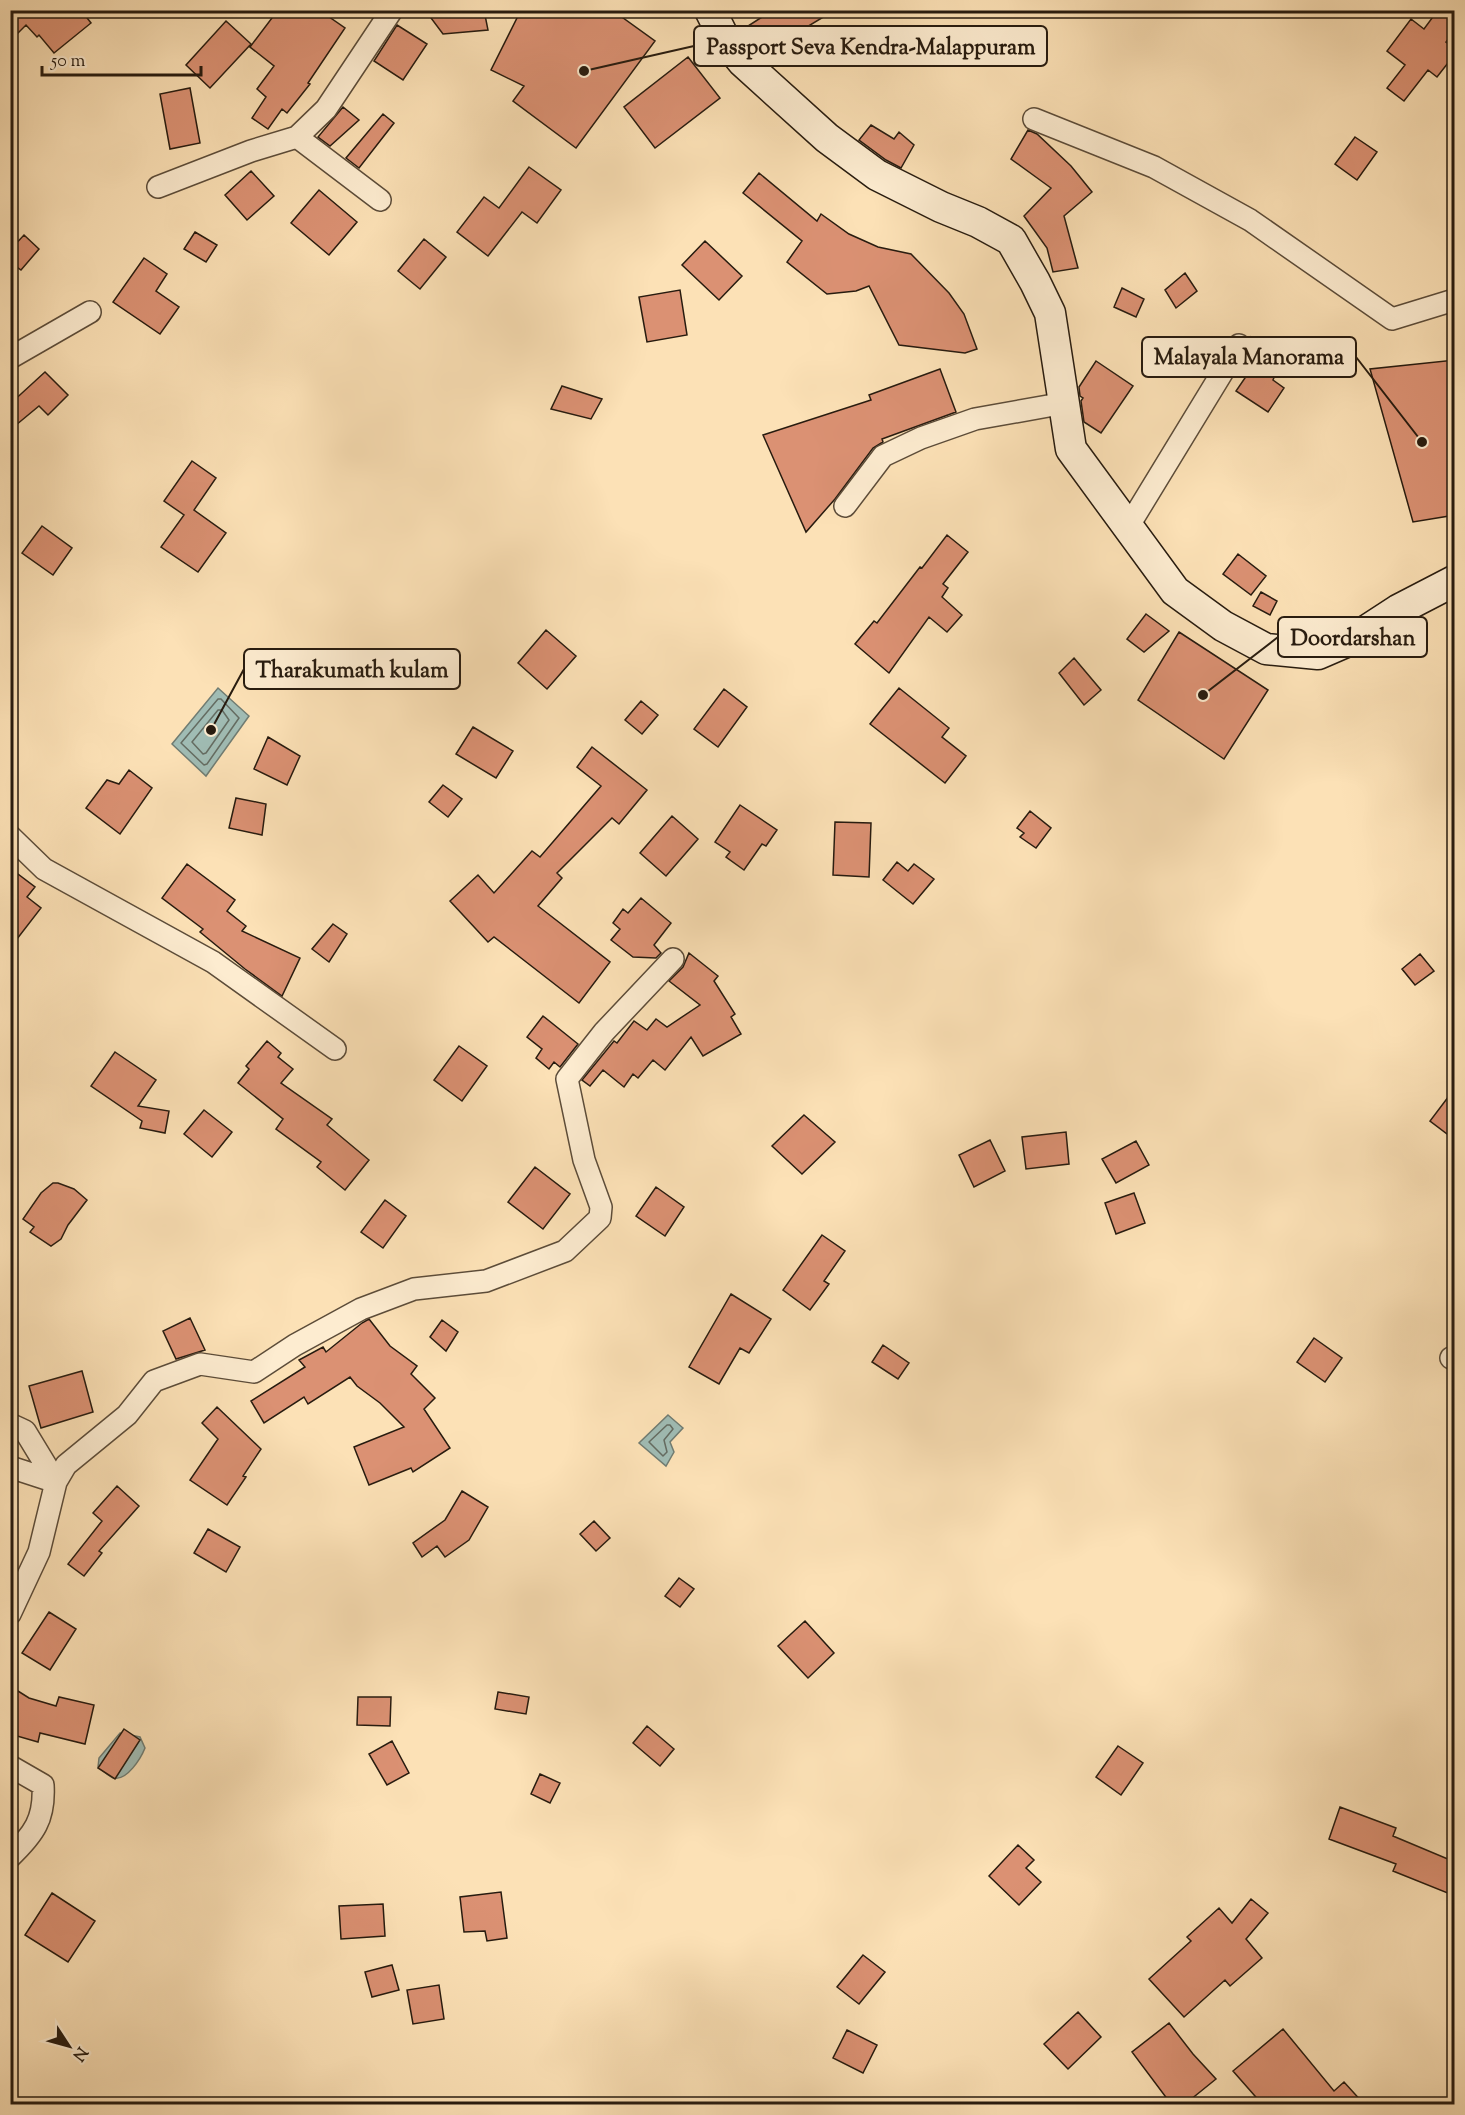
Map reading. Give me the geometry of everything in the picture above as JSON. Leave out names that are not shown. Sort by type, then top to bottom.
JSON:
[{"type":"main road","points":[[710,10],[725,40],[743,62],[826,138],[877,175],[1011,240],[1050,313],[1071,449],[1175,591],[1223,626],[1266,649],[1318,654],[1355,638],[1398,610],[1455,582]]},
{"type":"street","points":[[158,187],[251,151],[297,137],[326,109],[392,10]]},
{"type":"street","points":[[1034,119],[1154,167],[1241,215],[1392,319],[1455,300]]},
{"type":"street","points":[[297,137],[380,200]]},
{"type":"street","points":[[10,358],[90,312]]},
{"type":"street","points":[[1128,526],[1239,345]]},
{"type":"street","points":[[844,506],[883,456],[921,438],[975,419],[1065,403]]},
{"type":"street","points":[[10,836],[44,869],[213,962],[335,1049]]},
{"type":"street","points":[[10,1614],[39,1552],[56,1482],[66,1465],[127,1414],[154,1381],[200,1364],[254,1372],[296,1344],[361,1309],[414,1289],[486,1281],[565,1251],[600,1218],[601,1207],[584,1160],[567,1079],[604,1032],[673,959]]},
{"type":"street","points":[[10,1424],[25,1431],[56,1482]]},
{"type":"street","points":[[10,1467],[56,1482]]},
{"type":"street","points":[[10,1766],[43,1785],[44,1798],[40,1819],[25,1842],[10,1857]]},
{"type":"water","points":[[218,688],[249,716],[206,776],[172,744]]},
{"type":"water","points":[[668,1415],[683,1428],[670,1442],[674,1452],[666,1466],[639,1443]]},
{"type":"water","points":[[120,1733],[140,1737],[145,1748],[137,1763],[124,1776],[114,1778],[98,1767],[99,1758]]},
{"type":"building","points":[[12,10],[81,10],[91,23],[54,53],[39,35],[37,37],[26,25],[10,41],[10,17],[15,13]]},
{"type":"building","points":[[278,10],[319,10],[345,28],[308,83],[310,84],[287,113],[282,109],[268,129],[252,118],[266,97],[257,89],[274,66],[250,47]]},
{"type":"building","points":[[425,10],[484,10],[488,30],[443,34]]},
{"type":"building","points":[[521,10],[612,10],[655,41],[576,148],[513,101],[524,86],[491,70]]},
{"type":"building","points":[[773,10],[835,10],[764,53],[748,26]]},
{"type":"building","points":[[1438,10],[1455,10],[1455,30],[1446,42],[1455,49],[1455,54],[1437,77],[1428,70],[1404,101],[1387,88],[1405,65],[1387,51],[1411,19],[1424,29]]},
{"type":"building","points":[[226,21],[251,44],[210,88],[186,65]]},
{"type":"building","points":[[397,25],[427,44],[403,80],[374,61]]},
{"type":"building","points":[[688,57],[720,98],[655,148],[624,107]]},
{"type":"building","points":[[190,88],[200,143],[170,149],[160,94]]},
{"type":"building","points":[[343,107],[359,120],[330,146],[318,137]]},
{"type":"building","points":[[383,114],[394,123],[359,168],[346,158]]},
{"type":"building","points":[[871,125],[894,139],[899,132],[914,145],[901,168],[859,140]]},
{"type":"building","points":[[1028,130],[1037,134],[1071,166],[1092,192],[1064,216],[1078,268],[1053,272],[1047,248],[1024,216],[1051,188],[1011,159]]},
{"type":"building","points":[[1355,137],[1377,152],[1357,180],[1335,164]]},
{"type":"building","points":[[529,167],[561,190],[537,223],[522,212],[488,256],[457,232],[484,197],[499,208]]},
{"type":"building","points":[[251,171],[274,196],[247,220],[225,195]]},
{"type":"building","points":[[759,173],[817,221],[821,214],[849,234],[878,247],[911,254],[949,293],[964,314],[977,349],[965,353],[899,345],[869,286],[856,291],[827,294],[787,262],[802,241],[743,193]]},
{"type":"building","points":[[319,190],[357,222],[329,255],[291,223]]},
{"type":"building","points":[[195,232],[217,245],[206,262],[184,249]]},
{"type":"building","points":[[24,235],[39,249],[21,270],[10,262],[10,250]]},
{"type":"building","points":[[424,239],[446,257],[420,289],[398,271]]},
{"type":"building","points":[[705,241],[742,276],[719,300],[682,265]]},
{"type":"building","points":[[144,258],[167,274],[156,291],[179,307],[160,334],[113,302]]},
{"type":"building","points":[[1185,273],[1197,291],[1176,308],[1165,290]]},
{"type":"building","points":[[1122,288],[1144,299],[1136,317],[1114,307]]},
{"type":"building","points":[[680,290],[687,335],[647,342],[639,297]]},
{"type":"building","points":[[1251,337],[1285,350],[1273,380],[1284,388],[1268,412],[1236,391],[1258,359],[1248,355],[1252,346]]},
{"type":"building","points":[[1455,360],[1455,515],[1413,522],[1370,369]]},
{"type":"building","points":[[1096,361],[1133,386],[1101,433],[1084,422],[1081,401],[1083,398],[1080,396],[1079,387]]},
{"type":"building","points":[[940,369],[956,412],[882,439],[883,442],[873,448],[835,499],[806,532],[763,435],[871,400],[869,395]]},
{"type":"building","points":[[45,372],[68,395],[48,415],[39,406],[10,430],[10,404]]},
{"type":"building","points":[[562,386],[602,399],[591,419],[551,409]]},
{"type":"building","points":[[192,461],[216,478],[194,510],[226,533],[198,572],[161,547],[184,515],[164,501]]},
{"type":"building","points":[[42,526],[72,548],[53,575],[22,553]]},
{"type":"building","points":[[947,535],[968,552],[943,584],[948,588],[942,597],[962,615],[947,632],[929,617],[889,673],[855,644],[874,621],[877,623]]},
{"type":"building","points":[[1238,554],[1266,576],[1251,595],[1223,574]]},
{"type":"building","points":[[1261,592],[1277,601],[1270,615],[1253,606]]},
{"type":"building","points":[[1146,614],[1169,631],[1144,652],[1127,639]]},
{"type":"building","points":[[546,630],[576,656],[547,689],[518,663]]},
{"type":"building","points":[[1179,632],[1268,690],[1224,759],[1138,700]]},
{"type":"building","points":[[1074,658],[1101,690],[1084,705],[1059,673]]},
{"type":"building","points":[[899,688],[949,728],[942,737],[966,756],[945,783],[870,724]]},
{"type":"building","points":[[724,689],[747,707],[718,747],[694,729]]},
{"type":"building","points":[[641,701],[658,715],[642,734],[625,720]]},
{"type":"building","points":[[473,727],[513,751],[496,778],[456,754]]},
{"type":"building","points":[[268,737],[300,756],[287,785],[254,769]]},
{"type":"building","points":[[592,747],[647,790],[619,824],[612,818],[557,873],[562,878],[538,906],[610,962],[579,1003],[494,937],[488,942],[450,901],[478,875],[494,893],[532,851],[540,857],[601,786],[577,767]]},
{"type":"building","points":[[129,770],[152,788],[120,834],[86,808],[107,780],[119,784]]},
{"type":"building","points":[[443,785],[462,799],[448,817],[429,802]]},
{"type":"building","points":[[236,798],[266,804],[262,835],[229,828]]},
{"type":"building","points":[[740,805],[777,830],[766,846],[762,844],[744,870],[726,857],[730,852],[715,842]]},
{"type":"building","points":[[1030,811],[1051,828],[1036,848],[1020,837],[1024,833],[1017,828]]},
{"type":"building","points":[[672,816],[698,839],[666,876],[640,853]]},
{"type":"building","points":[[835,822],[871,823],[869,877],[833,875]]},
{"type":"building","points":[[897,862],[908,871],[914,864],[934,879],[913,904],[883,880]]},
{"type":"building","points":[[187,864],[235,900],[227,911],[246,926],[242,931],[300,958],[282,996],[245,969],[200,932],[203,929],[162,898]]},
{"type":"building","points":[[10,868],[35,887],[27,897],[41,908],[10,948]]},
{"type":"building","points":[[641,898],[671,923],[654,945],[661,953],[656,958],[633,957],[611,940],[620,929],[613,923],[623,909],[628,913]]},
{"type":"building","points":[[333,924],[347,934],[329,962],[312,949]]},
{"type":"building","points":[[689,953],[718,976],[714,981],[735,1014],[731,1017],[741,1034],[703,1056],[691,1037],[665,1070],[653,1060],[638,1078],[633,1074],[624,1087],[603,1070],[590,1086],[582,1080],[634,1021],[647,1030],[656,1019],[667,1027],[700,1005],[669,981],[683,967]]},
{"type":"building","points":[[1420,954],[1434,971],[1415,985],[1402,969]]},
{"type":"building","points":[[543,1016],[578,1044],[560,1067],[554,1062],[549,1069],[536,1058],[542,1049],[527,1037]]},
{"type":"building","points":[[267,1041],[281,1053],[278,1057],[293,1069],[281,1083],[332,1119],[327,1125],[369,1160],[345,1190],[317,1167],[321,1162],[276,1129],[283,1119],[238,1083],[249,1069],[246,1066]]},
{"type":"building","points":[[459,1046],[487,1066],[462,1101],[434,1080]]},
{"type":"building","points":[[115,1052],[156,1080],[138,1106],[169,1111],[165,1133],[140,1128],[142,1121],[91,1086]]},
{"type":"building","points":[[1455,1088],[1455,1140],[1430,1121]]},
{"type":"building","points":[[204,1110],[232,1132],[212,1157],[184,1134]]},
{"type":"building","points":[[804,1115],[835,1142],[802,1174],[772,1146]]},
{"type":"building","points":[[1066,1132],[1069,1164],[1026,1169],[1022,1137]]},
{"type":"building","points":[[990,1140],[1005,1171],[974,1187],[959,1155]]},
{"type":"building","points":[[1136,1141],[1149,1165],[1116,1183],[1102,1159]]},
{"type":"building","points":[[535,1167],[570,1194],[543,1229],[508,1202]]},
{"type":"building","points":[[53,1183],[74,1189],[87,1200],[68,1225],[61,1239],[51,1246],[30,1232],[34,1227],[23,1219],[41,1193]]},
{"type":"building","points":[[656,1187],[684,1207],[665,1236],[636,1216]]},
{"type":"building","points":[[1134,1193],[1145,1223],[1116,1234],[1105,1203]]},
{"type":"building","points":[[385,1200],[406,1216],[383,1248],[361,1232]]},
{"type":"building","points":[[822,1235],[845,1251],[824,1281],[829,1284],[810,1310],[783,1290]]},
{"type":"building","points":[[731,1294],[771,1319],[749,1353],[740,1348],[719,1384],[689,1367]]},
{"type":"building","points":[[190,1318],[205,1350],[176,1359],[163,1331]]},
{"type":"building","points":[[369,1319],[390,1346],[417,1366],[411,1374],[435,1398],[424,1409],[450,1448],[413,1472],[411,1468],[369,1485],[354,1447],[404,1427],[380,1403],[357,1386],[350,1377],[308,1404],[304,1397],[264,1423],[251,1401],[305,1367],[299,1360],[323,1347],[326,1352]]},
{"type":"building","points":[[442,1320],[458,1332],[446,1351],[430,1337]]},
{"type":"building","points":[[1314,1338],[1342,1358],[1325,1382],[1297,1362]]},
{"type":"building","points":[[883,1345],[909,1363],[898,1379],[872,1362]]},
{"type":"building","points":[[82,1371],[93,1412],[41,1428],[29,1386]]},
{"type":"building","points":[[217,1407],[261,1449],[227,1505],[190,1480],[218,1439],[202,1423]]},
{"type":"building","points":[[117,1486],[139,1506],[99,1551],[102,1553],[84,1576],[68,1564],[102,1521],[93,1513]]},
{"type":"building","points":[[462,1491],[488,1507],[469,1540],[445,1557],[437,1546],[422,1557],[413,1543],[445,1520]]},
{"type":"building","points":[[594,1521],[610,1538],[596,1551],[580,1534]]},
{"type":"building","points":[[208,1529],[240,1547],[226,1572],[194,1553]]},
{"type":"building","points":[[679,1578],[694,1589],[680,1607],[665,1596]]},
{"type":"building","points":[[49,1612],[76,1629],[50,1670],[22,1653]]},
{"type":"building","points":[[805,1621],[834,1653],[808,1678],[778,1646]]},
{"type":"building","points":[[10,1686],[29,1698],[56,1706],[59,1697],[94,1705],[85,1744],[40,1733],[38,1742],[10,1734]]},
{"type":"building","points":[[498,1692],[529,1697],[526,1714],[495,1709]]},
{"type":"building","points":[[358,1697],[391,1697],[390,1726],[357,1725]]},
{"type":"building","points":[[647,1726],[674,1749],[660,1766],[633,1743]]},
{"type":"building","points":[[124,1729],[140,1740],[115,1779],[98,1768]]},
{"type":"building","points":[[392,1741],[409,1773],[387,1785],[369,1754]]},
{"type":"building","points":[[1118,1746],[1143,1763],[1121,1795],[1096,1777]]},
{"type":"building","points":[[540,1774],[560,1783],[550,1803],[531,1794]]},
{"type":"building","points":[[1340,1807],[1396,1828],[1393,1836],[1455,1862],[1455,1896],[1393,1871],[1396,1864],[1329,1839]]},
{"type":"building","points":[[1018,1845],[1034,1860],[1026,1868],[1041,1882],[1019,1905],[989,1876]]},
{"type":"building","points":[[501,1892],[507,1938],[487,1941],[485,1931],[464,1932],[460,1897]]},
{"type":"building","points":[[52,1893],[95,1921],[68,1962],[25,1935]]},
{"type":"building","points":[[1251,1899],[1268,1913],[1246,1939],[1262,1958],[1230,1986],[1225,1980],[1184,2017],[1149,1979],[1191,1941],[1187,1937],[1219,1908],[1232,1923]]},
{"type":"building","points":[[383,1904],[385,1936],[341,1939],[339,1906]]},
{"type":"building","points":[[863,1955],[885,1972],[859,2004],[837,1987]]},
{"type":"building","points":[[392,1965],[399,1990],[372,1997],[365,1972]]},
{"type":"building","points":[[439,1985],[444,2019],[413,2024],[407,1990]]},
{"type":"building","points":[[1078,2012],[1101,2037],[1068,2069],[1044,2044]]},
{"type":"building","points":[[1169,2023],[1216,2079],[1185,2104],[1171,2104],[1132,2052]]},
{"type":"building","points":[[1283,2029],[1334,2091],[1344,2082],[1364,2104],[1262,2104],[1233,2071]]},
{"type":"building","points":[[847,2030],[877,2045],[863,2073],[833,2058]]},
{"type":"place","name":"Passport Seva Kendra-Malappuram","points":[[584,71]]},
{"type":"place","name":"Malayala Manorama","points":[[1422,442]]},
{"type":"place","name":"Doordarshan","points":[[1203,695]]},
{"type":"place","name":"Tharakumath kulam","points":[[211,730]]}]
